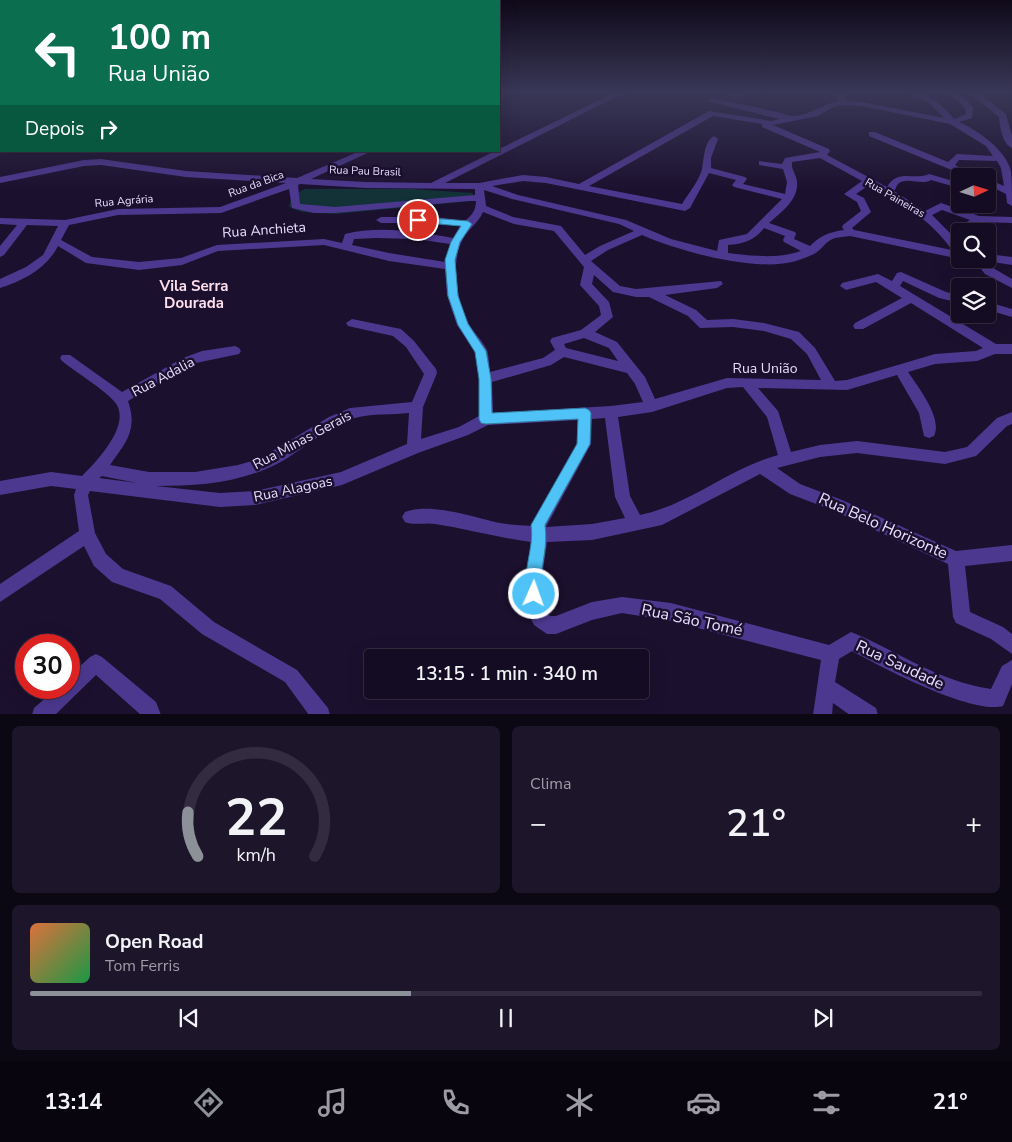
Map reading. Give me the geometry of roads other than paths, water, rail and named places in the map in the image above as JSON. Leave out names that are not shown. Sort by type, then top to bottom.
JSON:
[{"type":"street","points":[[500,151],[551,125]]},
{"type":"street","points":[[582,186],[690,125]]},
{"type":"street","name":"Rua Paineiras","points":[[766,125],[826,151],[821,155],[926,215],[951,237]]},
{"type":"street","points":[[959,125],[989,144],[1009,169],[1012,203]]},
{"type":"street","points":[[989,144],[1012,146],[1004,125]]},
{"type":"street","points":[[872,134],[952,168]]},
{"type":"street","points":[[714,139],[707,158],[706,170],[742,179],[737,185],[788,198]]},
{"type":"street","name":"Rua da Bica","points":[[221,210],[296,183],[366,152]]},
{"type":"street","points":[[433,185],[498,152]]},
{"type":"street","points":[[722,256],[723,242],[742,239],[754,234],[761,224],[778,211],[788,198],[792,183],[786,167],[788,160],[821,155]]},
{"type":"street","points":[[949,166],[957,157],[1001,159]]},
{"type":"street","name":"Rua Pau Brasil","points":[[0,180],[75,164],[101,162],[186,174],[296,183],[479,186],[523,178],[582,186],[685,208],[706,170]]},
{"type":"street","points":[[762,163],[786,167]]},
{"type":"street","points":[[885,192],[892,188],[894,182],[903,178],[927,180],[929,177],[951,183]]},
{"type":"street","points":[[850,233],[847,227],[866,212],[861,200],[849,194],[867,182]]},
{"type":"street","points":[[296,183],[295,206],[305,209],[342,209],[410,202],[481,203],[500,218],[512,222],[557,228],[587,264],[617,290],[651,293],[717,284]]},
{"type":"street","points":[[486,419],[485,379],[481,351],[463,325],[453,296],[450,266],[456,242],[468,224],[476,217],[481,203],[479,186],[515,197],[622,222],[668,242],[722,256],[759,260],[792,258],[810,251],[822,240],[833,235],[850,233],[951,252]]},
{"type":"street","points":[[996,186],[1010,192]]},
{"type":"street","points":[[926,215],[941,206],[978,219],[1012,220]]},
{"type":"street","name":"Rua Agrária","points":[[0,220],[65,223],[118,212],[221,210]]},
{"type":"street","points":[[972,223],[978,219]]},
{"type":"street","points":[[381,220],[436,220],[468,224]]},
{"type":"street","points":[[0,253],[25,221]]},
{"type":"street","points":[[0,284],[30,270],[48,257],[65,223]]},
{"type":"street","points":[[761,224],[791,234],[788,240],[810,251]]},
{"type":"street","points":[[562,352],[556,341],[585,333],[606,317],[605,305],[586,285],[587,264],[604,248],[642,231]]},
{"type":"street","points":[[347,246],[349,236],[378,232],[431,237],[456,242]]},
{"type":"street","name":"Rua Anchieta","points":[[56,241],[90,260],[139,266],[182,261],[217,248],[324,242],[388,257],[450,266]]},
{"type":"street","points":[[996,259],[1012,261]]},
{"type":"street","points":[[986,268],[1012,284]]},
{"type":"street","points":[[893,288],[901,276],[951,297]]},
{"type":"street","points":[[846,286],[878,278],[994,349]]},
{"type":"street","points":[[651,293],[692,313],[704,324],[733,323],[764,327],[795,335],[811,351],[831,386]]},
{"type":"street","points":[[859,326],[910,298]]},
{"type":"street","points":[[996,308],[1012,313]]},
{"type":"street","points":[[352,323],[397,332],[410,344],[431,373],[416,406],[414,448]]},
{"type":"street","points":[[585,333],[613,345],[640,381],[652,406]]},
{"type":"street","name":"Rua União","points":[[486,419],[611,412],[652,406],[727,384],[746,382],[847,385],[935,359],[977,356],[994,349],[1012,349]]},
{"type":"street","name":"Rua Adalia","points":[[121,399],[187,361],[202,356],[235,351]]},
{"type":"street","points":[[485,379],[547,362],[562,352],[631,369]]},
{"type":"street","name":"Rua Adalia","points":[[66,358],[121,399],[126,414],[124,434],[99,469],[85,483]]},
{"type":"street","points":[[900,370],[926,412],[929,432]]},
{"type":"street","points":[[746,382],[773,415],[786,460]]},
{"type":"street","name":"Rua Minas Gerais","points":[[99,469],[149,479],[195,478],[238,472],[263,464],[334,422],[355,412],[416,406]]},
{"type":"street","points":[[611,412],[623,497],[636,523]]},
{"type":"street","name":"Rua São Tomé","points":[[585,413],[584,444],[538,525],[540,535],[534,580],[535,608],[540,619],[547,625],[556,625],[592,611],[622,605],[671,612],[831,654]]},
{"type":"street","points":[[410,517],[433,516],[503,531],[540,535],[592,532],[662,518],[761,466],[820,451],[857,447],[945,458],[971,452],[1002,422],[1012,418]]},
{"type":"street","name":"Rua Alagoas","points":[[0,488],[51,479],[220,500],[255,498],[342,478],[414,448],[463,432],[486,419]]},
{"type":"street","name":"Rua Belo Horizonte","points":[[761,466],[795,488],[956,559],[1012,553]]},
{"type":"street","points":[[85,483],[81,495],[87,535],[100,560],[118,576],[165,592],[208,628],[291,676],[321,714]]},
{"type":"street","points":[[0,594],[87,535]]},
{"type":"street","points":[[956,559],[962,618],[997,632],[1012,646]]},
{"type":"street","name":"Rua Saudade","points":[[831,654],[851,641],[922,678],[976,697],[996,699],[1008,672],[1012,669]]},
{"type":"street","points":[[822,714],[831,654]]},
{"type":"street","points":[[41,714],[96,663],[149,709],[152,714]]},
{"type":"street","points":[[825,686],[855,708],[869,714]]},
{"type":"district","name":"Vila Serra Dourada","points":[[194,294]]}]
